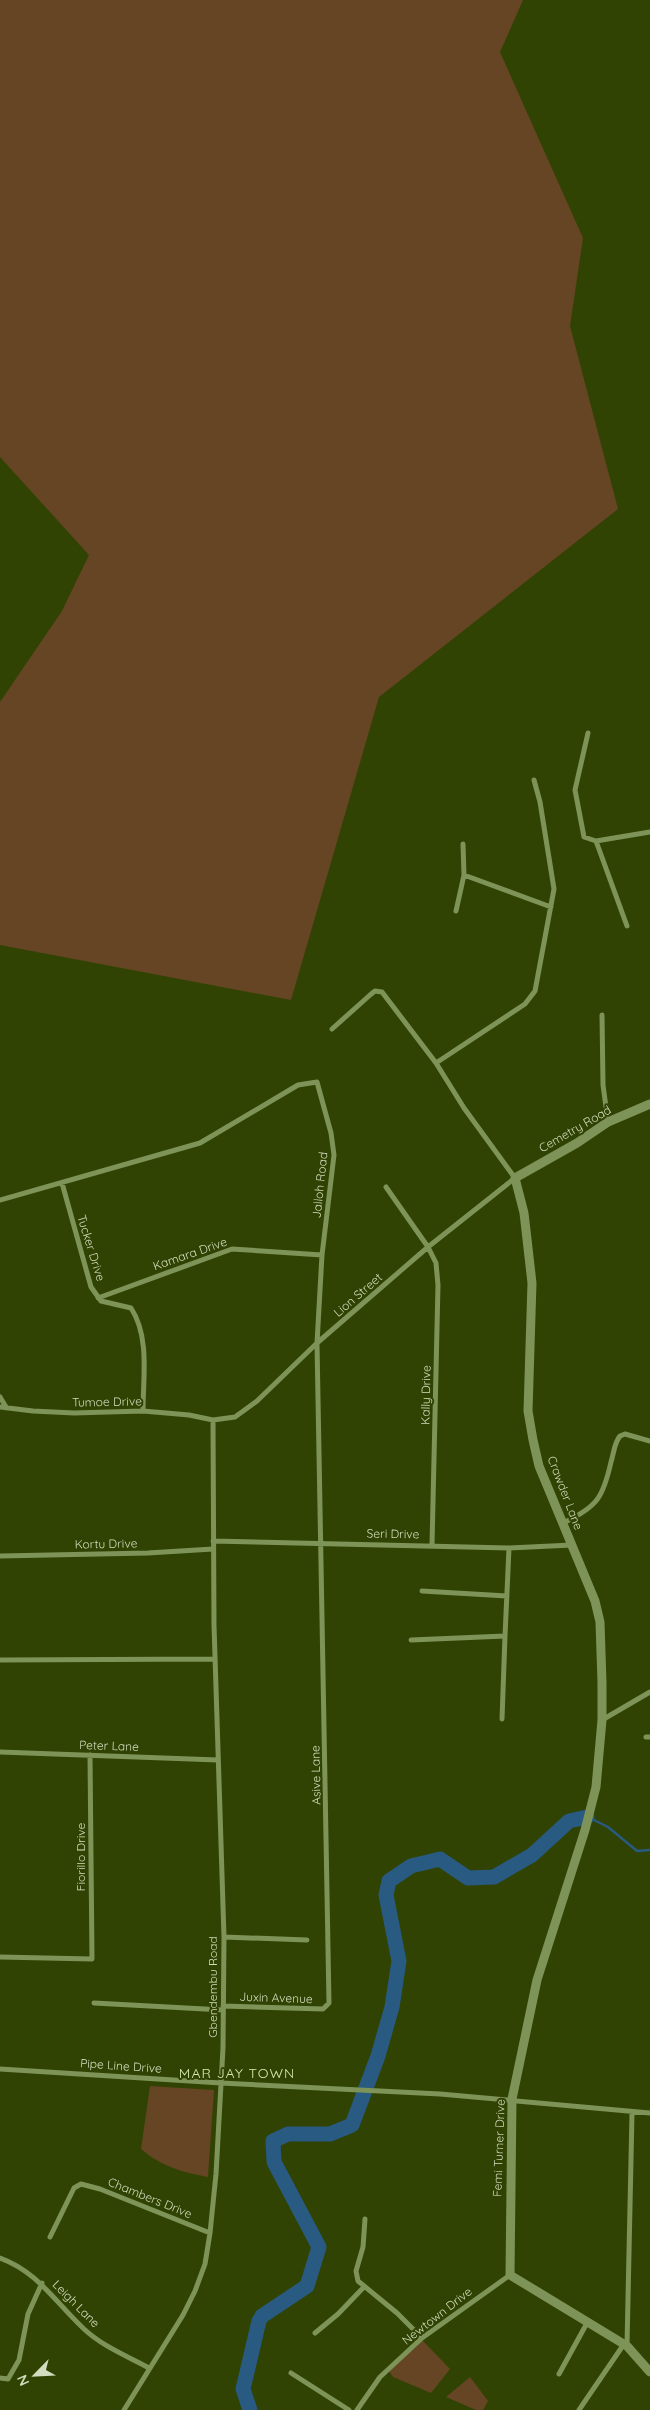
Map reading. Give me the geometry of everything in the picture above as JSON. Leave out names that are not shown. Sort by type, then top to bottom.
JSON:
[{"type":"street","points":[[588,733],[575,790],[584,837],[596,841],[650,832]]},
{"type":"street","points":[[436,1063],[525,1004],[535,991],[554,889],[540,802],[534,780]]},
{"type":"street","points":[[596,841],[627,926]]},
{"type":"street","points":[[456,912],[464,875],[463,844]]},
{"type":"street","points":[[464,875],[551,906]]},
{"type":"street","points":[[332,1029],[375,991],[382,992],[436,1063],[464,1108],[514,1178]]},
{"type":"street","points":[[602,1015],[603,1084],[608,1122]]},
{"type":"street","name":"Jalloh Road","points":[[0,1200],[200,1143],[298,1084],[317,1082],[333,1144],[322,1255],[317,1343],[322,1543]]},
{"type":"street","name":"Cemetry Road","points":[[514,1178],[577,1143],[608,1122],[650,1104]]},
{"type":"street","name":"Lion Street","points":[[213,1420],[235,1417],[257,1401],[317,1343],[479,1204],[514,1178]]},
{"type":"street","name":"Crawder Lane","points":[[514,1178],[524,1213],[532,1282],[528,1411],[539,1466],[594,1601],[600,1622],[602,1720],[596,1787],[589,1814]]},
{"type":"street","name":"Tucker Drive","points":[[62,1183],[86,1272],[98,1298],[131,1308],[138,1320],[142,1335],[143,1411]]},
{"type":"street","name":"Kally Drive","points":[[386,1187],[428,1247],[436,1263],[438,1286],[432,1544]]},
{"type":"street","name":"Kamara Drive","points":[[98,1298],[232,1249],[322,1255]]},
{"type":"street","points":[[0,1397],[3,1407]]},
{"type":"street","name":"Tumoe Drive","points":[[3,1407],[74,1413],[143,1411],[189,1415],[213,1420]]},
{"type":"street","name":"Gbendembu Road","points":[[124,2410],[184,2315],[195,2291],[205,2264],[216,2174],[221,2083],[224,1937],[215,1659],[213,1420]]},
{"type":"street","points":[[563,1524],[585,1513],[597,1502],[606,1482],[616,1442],[620,1436],[625,1434],[650,1441]]},
{"type":"street","name":"Seri Drive","points":[[213,1541],[432,1544],[509,1548],[572,1545]]},
{"type":"street","name":"Asive Lane","points":[[322,1543],[329,1944],[328,2007]]},
{"type":"street","points":[[502,1719],[509,1548]]},
{"type":"street","name":"Kortu Drive","points":[[0,1556],[148,1553],[213,1549]]},
{"type":"street","points":[[422,1591],[507,1596]]},
{"type":"street","points":[[411,1640],[504,1636]]},
{"type":"street","points":[[0,1660],[215,1659]]},
{"type":"street","points":[[602,1720],[650,1692]]},
{"type":"street","name":"Peter Lane","points":[[0,1752],[218,1760]]},
{"type":"street","name":"Fiorillo Drive","points":[[0,1957],[92,1959],[90,1755]]},
{"type":"street","name":"Femi Turner Drive","points":[[510,2275],[512,2099],[537,1980],[589,1814]]},
{"type":"street","points":[[224,1937],[307,1940]]},
{"type":"street","name":"Juxin Avenue","points":[[94,2003],[223,2008],[323,2009],[328,2007]]},
{"type":"street","name":"Pipe Line Drive","points":[[0,2069],[512,2099],[650,2113]]},
{"type":"street","points":[[579,2410],[626,2345],[632,2112]]},
{"type":"street","name":"Chambers Drive","points":[[50,2237],[74,2188],[82,2184],[100,2189],[210,2233]]},
{"type":"street","points":[[365,2219],[363,2247],[356,2271],[358,2281],[363,2288],[397,2313],[422,2338]]},
{"type":"street","name":"Leigh Lane","points":[[0,2258],[10,2262],[42,2283],[85,2330],[109,2346],[149,2368]]},
{"type":"street","points":[[510,2275],[626,2345],[650,2372]]},
{"type":"street","name":"Newtown Drive","points":[[356,2410],[380,2377],[422,2338],[457,2310],[510,2275]]},
{"type":"street","points":[[0,2378],[8,2379],[19,2360],[28,2314],[42,2283]]},
{"type":"street","points":[[314,2333],[338,2314],[363,2288]]},
{"type":"street","points":[[559,2374],[587,2323]]},
{"type":"street","points":[[291,2373],[349,2410]]},
{"type":"shaded area","points":[[0,0],[523,0],[500,52],[583,238],[570,326],[618,509],[379,697],[291,1000],[0,945],[0,702],[62,611],[89,555],[0,457]]},
{"type":"shaded area","points":[[150,2086],[214,2090],[208,2177],[172,2168],[156,2160],[141,2149]]},
{"type":"shaded area","points":[[422,2340],[450,2369],[431,2393],[393,2377],[389,2371]]},
{"type":"shaded area","points":[[470,2377],[488,2401],[483,2410],[476,2410],[446,2397]]},
{"type":"waterway","points":[[250,2410],[243,2389],[259,2321],[262,2316],[307,2286],[319,2247],[274,2162],[273,2141],[288,2134],[330,2134],[352,2125],[378,2056],[392,2007],[399,1961],[386,1895],[389,1881],[411,1866],[440,1859],[468,1878],[494,1877],[532,1855],[569,1821],[587,1817]]},
{"type":"waterway","points":[[590,1818],[608,1827],[637,1851],[650,1850]]},
{"type":"district","name":"MAR JAY TOWN","points":[[237,2073]]}]
